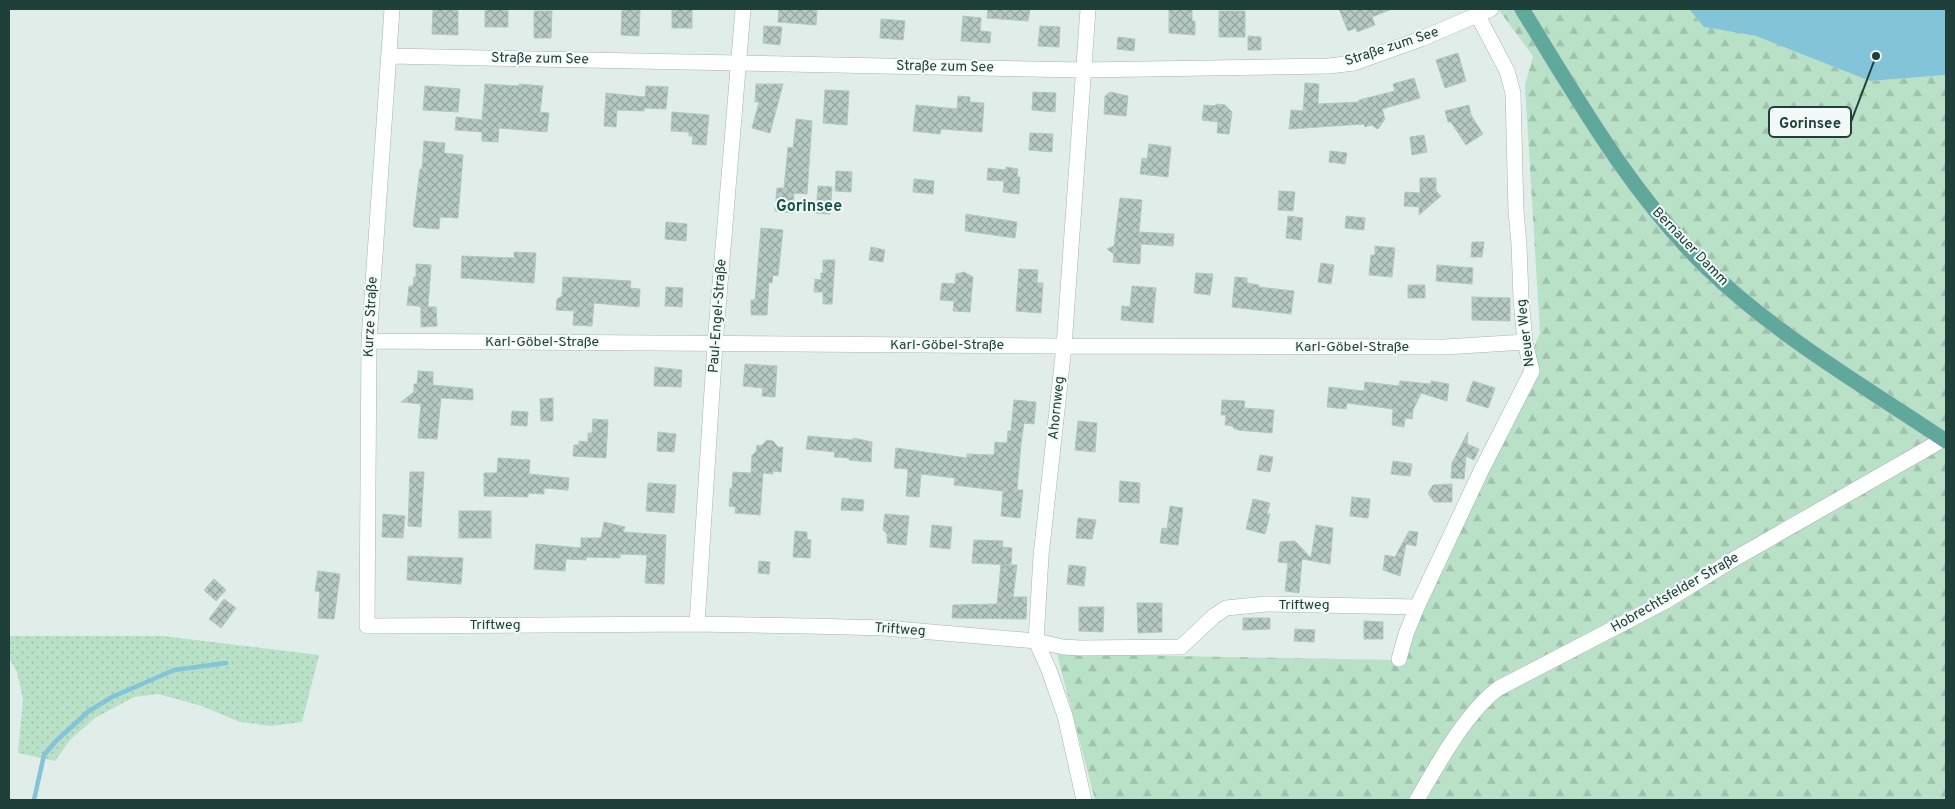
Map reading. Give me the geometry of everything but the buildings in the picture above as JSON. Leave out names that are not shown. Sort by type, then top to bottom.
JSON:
[{"type":"main road","name":"Bernauer Damm","points":[[1522,9],[1630,180],[1670,228],[1708,269],[1756,310],[1945,440]]},
{"type":"street","name":"Kurze Straße","points":[[367,626],[369,341],[392,9]]},
{"type":"street","name":"Paul-Engel-Straße","points":[[697,624],[715,344],[743,9]]},
{"type":"street","name":"Ahornweg","points":[[1084,800],[1065,716],[1049,670],[1036,641],[1041,556],[1064,346],[1088,9]]},
{"type":"street","name":"Straße zum See","points":[[389,56],[1084,70],[1329,66],[1354,63],[1421,39],[1484,12]]},
{"type":"street","name":"Neuer Weg","points":[[1399,659],[1417,606],[1481,471],[1532,372],[1525,342],[1516,212],[1513,93],[1484,12]]},
{"type":"street","name":"Karl-Göbel-Straße","points":[[369,341],[1445,347],[1525,342]]},
{"type":"street","name":"Hobrechtsfelder Straße","points":[[1417,800],[1439,762],[1483,700],[1499,688],[1666,601],[1729,562],[1945,440]]},
{"type":"street","name":"Triftweg","points":[[367,626],[697,624],[885,628],[1036,641],[1063,647],[1182,647],[1214,616],[1226,608],[1266,604],[1417,606]]},
{"type":"green space","points":[[1498,9],[1689,9],[1704,27],[1756,36],[1870,81],[1946,75],[1946,800],[1095,800],[1057,654],[1402,660],[1540,333],[1525,85],[1533,56]]},
{"type":"green space","points":[[9,636],[163,636],[319,655],[302,722],[271,726],[240,722],[202,706],[158,694],[134,697],[95,718],[70,740],[55,761],[18,753],[23,699],[17,672],[9,658]]},
{"type":"water","points":[[1689,9],[1946,9],[1946,75],[1870,81],[1756,36],[1704,27]]},
{"type":"waterway","points":[[34,800],[44,755],[56,741],[89,711],[112,697],[174,670],[226,663]]},
{"type":"place","name":"Gorinsee","points":[[1876,56]]},
{"type":"district","name":"Gorinsee","points":[[809,207]]}]
